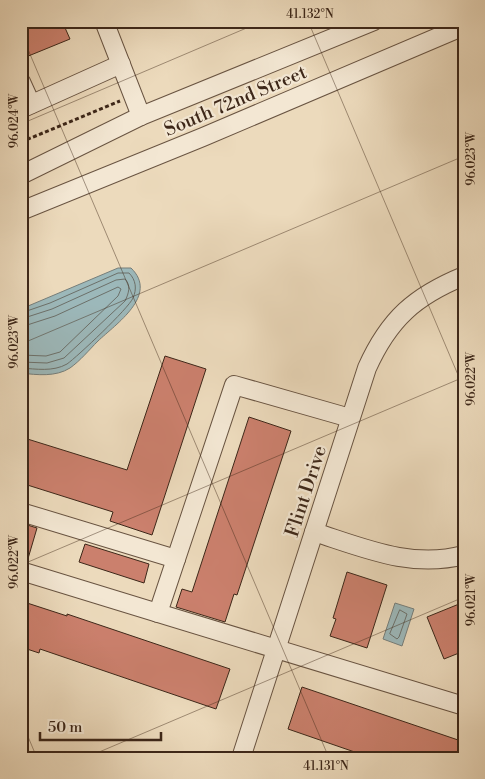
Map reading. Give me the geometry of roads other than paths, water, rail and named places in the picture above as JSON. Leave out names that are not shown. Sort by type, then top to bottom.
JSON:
[{"type":"street","points":[[104,21],[142,116]]},
{"type":"street","name":"South 72nd Street","points":[[21,175],[142,116],[374,21]]},
{"type":"street","name":"South 72nd Street","points":[[21,211],[203,137],[464,26]]},
{"type":"street","points":[[21,82],[26,107],[121,64]]},
{"type":"street","name":"Flint Drive","points":[[241,758],[350,418],[367,368],[379,341],[397,318],[420,299],[444,284],[464,276]]},
{"type":"street","points":[[158,613],[234,385],[350,418]]},
{"type":"street","points":[[21,512],[176,559]]},
{"type":"street","points":[[314,532],[368,550],[424,562],[464,555]]},
{"type":"street","points":[[21,571],[463,704]]},
{"type":"water","points":[[118,268],[131,268],[138,278],[140,288],[138,298],[124,318],[65,371],[40,375],[21,373],[21,309]]},
{"type":"water","points":[[395,603],[414,609],[402,646],[383,639]]}]
